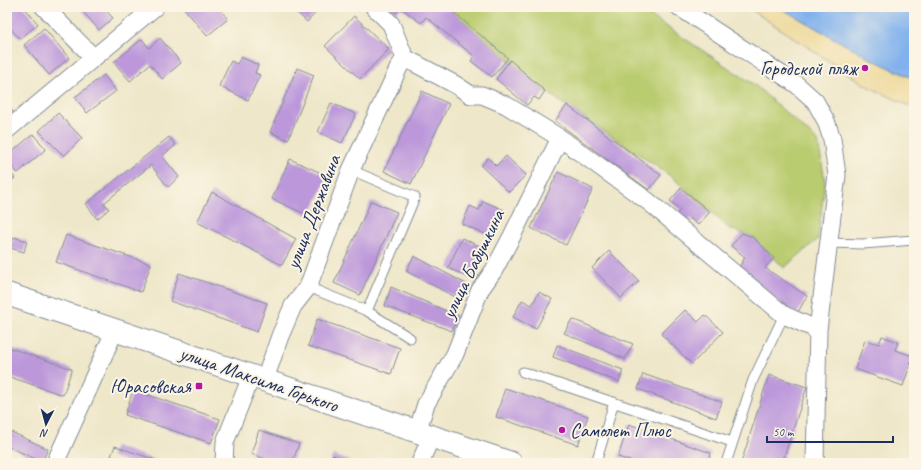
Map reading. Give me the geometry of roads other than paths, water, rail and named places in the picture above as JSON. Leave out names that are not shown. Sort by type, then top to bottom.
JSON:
[{"type":"main road","name":"улица Максима Горького","points":[[7,294],[511,463]]},
{"type":"street","points":[[44,7],[93,57]]},
{"type":"street","points":[[7,130],[155,7]]},
{"type":"street","points":[[374,7],[391,24],[405,58],[456,85],[471,95],[482,95],[506,105],[560,138],[649,202],[784,315],[818,330]]},
{"type":"street","points":[[679,7],[796,84],[815,101],[826,121],[835,156],[837,175],[818,330],[815,463]]},
{"type":"street","name":"улица Державина","points":[[224,463],[225,442],[280,336],[293,306],[308,287],[351,170],[399,67],[405,58]]},
{"type":"street","name":"улица Бабушкина","points":[[420,463],[426,404],[455,354],[480,290],[494,270],[512,236],[560,138]]},
{"type":"street","points":[[54,463],[115,330]]},
{"type":"lane","points":[[351,170],[415,198],[367,311]]},
{"type":"lane","points":[[829,243],[863,244],[914,240]]},
{"type":"lane","points":[[308,287],[367,311],[410,338]]},
{"type":"lane","points":[[726,463],[753,380],[784,315]]},
{"type":"lane","points":[[523,372],[732,442]]},
{"type":"lane","points":[[596,463],[614,402]]},
{"type":"water","points":[[779,7],[914,7],[914,79],[867,57]]},
{"type":"place","name":"Городской пляж","points":[[865,68]]},
{"type":"place","name":"Юрасовская","points":[[199,386]]},
{"type":"place","name":"Самолет Плюс","points":[[562,430]]}]
